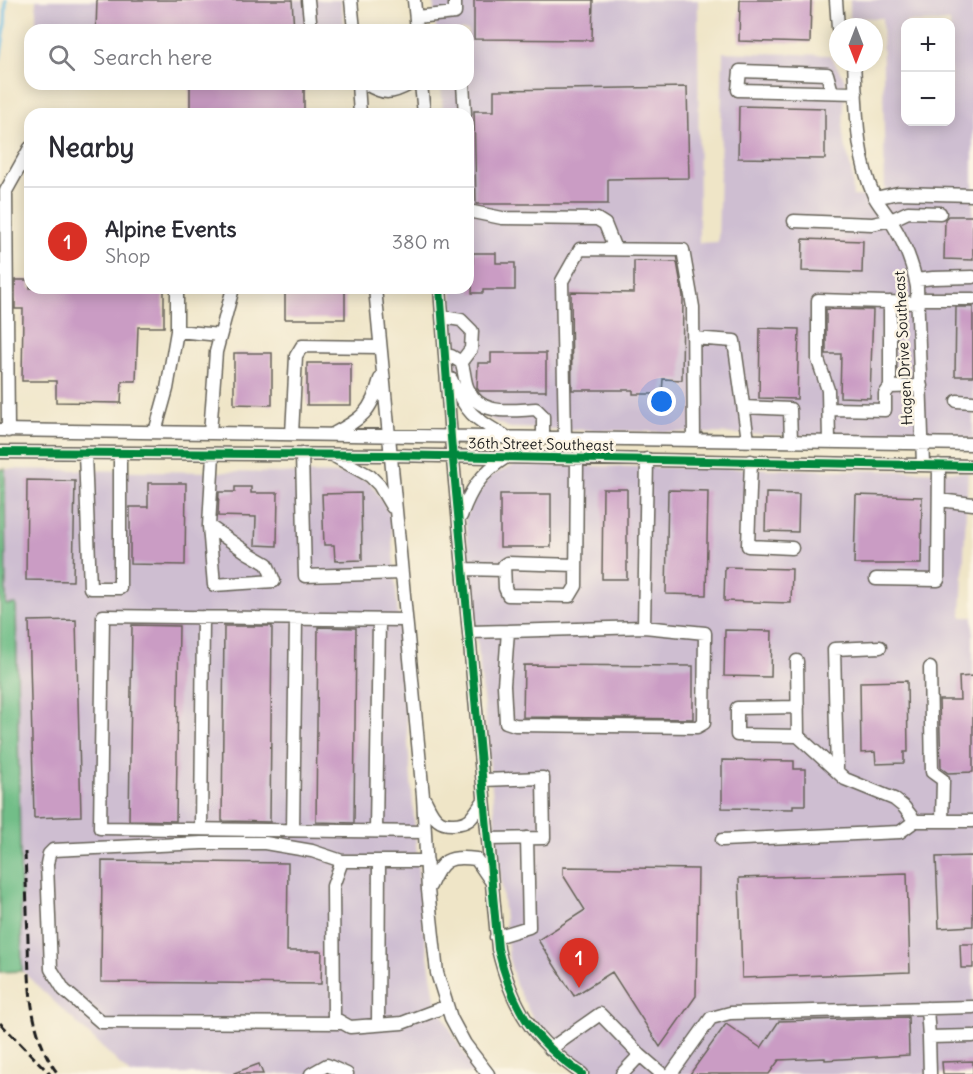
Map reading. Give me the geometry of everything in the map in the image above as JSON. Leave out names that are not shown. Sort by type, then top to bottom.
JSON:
[{"type":"street","points":[[308,0],[310,24]]},
{"type":"street","points":[[351,0],[353,24]]},
{"type":"street","points":[[414,0],[417,24]]},
{"type":"street","points":[[416,17],[455,13],[455,0]]},
{"type":"street","points":[[836,0],[837,18]]},
{"type":"street","points":[[832,92],[827,74],[740,71],[738,90],[856,93]]},
{"type":"street","name":"Hagen Drive Southeast","points":[[855,72],[860,153],[876,198],[904,242],[913,262],[918,301],[923,465]]},
{"type":"street","points":[[358,90],[360,108]]},
{"type":"street","points":[[376,90],[390,93],[397,90]]},
{"type":"street","points":[[422,90],[423,108]]},
{"type":"street","points":[[463,90],[465,108]]},
{"type":"street","points":[[4,430],[6,191],[24,159]]},
{"type":"street","points":[[876,198],[898,194],[973,195]]},
{"type":"street","points":[[474,212],[501,218],[597,219],[605,224],[615,249]]},
{"type":"street","points":[[794,221],[872,224],[891,220],[908,212],[940,213]]},
{"type":"street","points":[[565,437],[562,281],[580,249],[683,250],[693,308],[694,440]]},
{"type":"street","points":[[916,280],[973,278]]},
{"type":"street","points":[[155,432],[167,389],[177,331],[177,294]]},
{"type":"street","points":[[210,433],[216,352],[231,294]]},
{"type":"street","points":[[376,294],[423,796],[428,890],[437,973],[447,1006],[465,1044],[484,1073]]},
{"type":"street","points":[[441,294],[451,438],[496,937],[506,981],[519,1010],[558,1058],[582,1074]]},
{"type":"street","points":[[829,441],[828,390],[818,360],[818,300],[890,302],[973,299]]},
{"type":"street","points":[[829,409],[885,410],[885,394],[890,387],[890,302]]},
{"type":"street","points":[[443,317],[453,317],[472,331],[471,349],[461,362]]},
{"type":"street","points":[[177,331],[220,335]]},
{"type":"street","points":[[693,338],[734,341],[748,440]]},
{"type":"street","points":[[292,434],[296,356],[302,346],[380,347]]},
{"type":"street","points":[[446,356],[451,356],[461,362],[465,382],[475,400],[483,406],[492,409],[536,408],[543,416],[543,437]]},
{"type":"street","points":[[331,435],[360,419],[376,393],[382,369]]},
{"type":"street","points":[[447,370],[462,404],[470,413],[479,422],[506,436]]},
{"type":"street","points":[[890,387],[921,386]]},
{"type":"street","points":[[957,401],[973,402]]},
{"type":"street","points":[[744,407],[790,409],[791,441]]},
{"type":"street","name":"36th Street Southeast","points":[[4,430],[973,444]]},
{"type":"street","name":"36th Street Southeast","points":[[0,452],[331,454],[973,466]]},
{"type":"street","points":[[85,453],[90,588],[120,588],[120,453]]},
{"type":"street","points":[[209,526],[267,564],[274,581],[214,585],[209,526],[213,454]]},
{"type":"street","points":[[302,454],[305,576],[401,573]]},
{"type":"street","points":[[331,454],[370,476],[379,485],[395,511]]},
{"type":"street","points":[[459,520],[479,479],[491,467],[507,458]]},
{"type":"street","points":[[576,565],[507,563],[504,565],[505,588],[508,595],[570,596],[576,586],[577,458]]},
{"type":"street","points":[[644,627],[647,459]]},
{"type":"street","points":[[751,461],[748,546],[792,549]]},
{"type":"street","points":[[876,579],[938,580],[939,465]]},
{"type":"street","points":[[939,500],[973,504]]},
{"type":"street","points":[[464,569],[504,570]]},
{"type":"street","points":[[405,620],[103,616],[99,828],[425,832]]},
{"type":"street","points":[[201,829],[203,617]]},
{"type":"street","points":[[293,830],[296,619]]},
{"type":"street","points":[[376,831],[379,620]]},
{"type":"street","points":[[470,632],[644,627],[705,633],[704,723],[697,728],[515,725],[506,722],[504,685],[508,631]]},
{"type":"street","points":[[837,771],[834,649],[880,647]]},
{"type":"street","points":[[797,661],[798,736]]},
{"type":"street","points":[[930,668],[932,772],[943,780],[942,821]]},
{"type":"street","points":[[798,707],[737,708],[737,735],[798,736],[845,779],[894,799],[915,821]]},
{"type":"street","points":[[483,780],[543,778],[544,838],[488,839]]},
{"type":"street","points":[[423,796],[436,819],[452,824],[471,818],[484,800]]},
{"type":"street","points":[[722,840],[900,832],[915,821],[973,821]]},
{"type":"street","points":[[496,937],[529,927],[527,838]]},
{"type":"street","points":[[343,1023],[101,1022],[64,990],[51,969],[47,864],[49,854],[53,850],[202,843],[265,843],[312,851],[342,861],[427,861]]},
{"type":"street","points":[[428,890],[438,868],[448,859],[461,857],[476,859],[491,882]]},
{"type":"street","points":[[342,861],[333,886],[334,1018],[350,1027],[402,1023],[447,1006]]},
{"type":"street","points":[[378,1025],[379,861]]},
{"type":"street","points":[[671,1074],[711,1018],[720,1016],[749,1011],[973,1007]]},
{"type":"street","points":[[927,1008],[930,1074]]},
{"type":"street","points":[[550,1049],[600,1014],[662,1074]]},
{"type":"street","points":[[929,1037],[973,1036]]},
{"type":"street","points":[[622,1074],[640,1055]]},
{"type":"street","points":[[311,1074],[327,1065],[347,1074]]},
{"type":"shaded area","points":[[36,0],[341,0],[344,24],[36,24]]},
{"type":"shaded area","points":[[433,0],[698,0],[699,243],[718,242],[723,52],[829,55],[829,72],[840,72],[845,80],[843,135],[852,173],[853,196],[885,197],[883,18],[850,18],[850,0],[973,0],[973,440],[510,428],[489,419],[468,401],[453,368],[452,294],[474,294],[474,108],[443,108],[441,90],[474,90],[474,24],[435,24]]},
{"type":"shaded area","points":[[515,465],[968,472],[961,617],[973,617],[973,1074],[598,1074],[561,1051],[535,1023],[516,985],[509,959],[465,518],[489,477]]},
{"type":"shaded area","points":[[5,469],[352,474],[371,483],[390,514],[422,919],[435,998],[476,1074],[130,1074],[22,971],[16,605],[6,606]]},
{"type":"green space","points":[[0,469],[5,469],[6,605],[16,604],[22,971],[0,972]]},
{"type":"building","points":[[97,0],[292,0],[294,24],[96,24]]},
{"type":"building","points":[[474,0],[593,0],[592,40],[474,39]]},
{"type":"building","points":[[740,0],[811,0],[810,43],[739,41]]},
{"type":"building","points":[[687,87],[689,178],[608,179],[608,204],[476,204],[474,111],[494,111],[494,90]]},
{"type":"building","points":[[190,90],[304,90],[304,108],[190,108]]},
{"type":"building","points":[[739,106],[825,108],[825,159],[738,158]]},
{"type":"building","points":[[948,216],[973,216],[973,260],[944,259],[945,219]]},
{"type":"building","points":[[803,239],[863,241],[862,273],[802,271]]},
{"type":"building","points":[[474,253],[496,253],[496,263],[515,263],[515,290],[483,290],[483,293],[474,293]]},
{"type":"building","points":[[634,261],[677,262],[683,296],[682,380],[663,379],[662,394],[633,394],[633,390],[572,390],[571,292],[634,293]]},
{"type":"building","points":[[15,280],[24,280],[24,294],[164,294],[164,327],[138,327],[136,381],[122,381],[121,403],[56,402],[56,381],[22,381],[23,309],[15,309]]},
{"type":"building","points":[[285,294],[345,294],[345,319],[285,319]]},
{"type":"building","points":[[956,307],[973,307],[973,376],[955,376]]},
{"type":"building","points":[[826,309],[873,310],[870,398],[840,397],[841,354],[826,354]]},
{"type":"building","points":[[760,328],[799,329],[797,399],[759,398]]},
{"type":"building","points":[[234,353],[272,353],[272,405],[234,404]]},
{"type":"building","points":[[491,353],[546,353],[546,391],[479,391],[477,388],[478,363],[491,363]]},
{"type":"building","points":[[307,363],[351,363],[351,405],[307,405]]},
{"type":"building","points":[[27,480],[75,481],[73,581],[26,580]]},
{"type":"building","points":[[148,483],[186,483],[185,565],[130,564],[130,507],[148,507]]},
{"type":"building","points":[[235,487],[251,487],[251,493],[278,493],[277,546],[255,545],[256,517],[218,516],[219,492],[235,492]]},
{"type":"building","points":[[603,489],[627,489],[627,579],[602,579]]},
{"type":"building","points":[[668,490],[708,491],[706,595],[666,594]]},
{"type":"building","points":[[361,493],[362,560],[335,561],[334,545],[324,545],[322,494]]},
{"type":"building","points":[[766,493],[799,494],[798,532],[765,531]]},
{"type":"building","points":[[500,494],[551,494],[551,547],[500,547]]},
{"type":"building","points":[[856,495],[922,497],[921,564],[854,564]]},
{"type":"building","points":[[725,567],[792,569],[791,603],[724,601]]},
{"type":"building","points":[[76,620],[81,816],[34,818],[29,621]]},
{"type":"building","points":[[132,625],[179,626],[176,821],[129,820]]},
{"type":"building","points":[[224,626],[272,626],[270,822],[222,821]]},
{"type":"building","points":[[318,627],[356,628],[354,823],[316,822]]},
{"type":"building","points":[[725,630],[772,631],[771,677],[724,676]]},
{"type":"building","points":[[524,665],[693,666],[693,719],[523,717]]},
{"type":"building","points":[[973,676],[973,772],[948,773],[941,768],[939,700],[960,700],[959,677]]},
{"type":"building","points":[[907,681],[908,752],[904,752],[904,763],[876,764],[875,752],[861,753],[860,682]]},
{"type":"building","points":[[722,760],[794,761],[794,769],[805,769],[805,805],[793,805],[793,809],[722,808]]},
{"type":"building","points":[[973,856],[973,926],[939,928],[936,857]]},
{"type":"building","points":[[102,861],[288,863],[287,951],[322,951],[321,984],[101,982]]},
{"type":"building","points":[[563,867],[698,869],[696,996],[660,1047],[612,972],[574,996],[538,940],[585,910],[563,875]]},
{"type":"building","points":[[907,873],[910,972],[742,978],[739,878]]},
{"type":"building","points":[[960,944],[973,944],[973,968],[961,968]]},
{"type":"building","points":[[908,1017],[909,1055],[779,1060],[769,1074],[690,1074],[726,1024],[761,1048],[779,1021]]},
{"type":"building","points":[[973,1061],[973,1074],[943,1074],[942,1062]]},
{"type":"building","points":[[259,1064],[263,1074],[234,1074],[234,1073]]},
{"type":"waterway","points":[[0,59],[6,0]]},
{"type":"railway","points":[[25,852],[32,1010],[41,1043],[58,1074]]},
{"type":"railway","points":[[0,1023],[50,1074]]},
{"type":"cycle path","points":[[440,294],[451,438],[498,949],[510,988],[526,1020],[550,1048],[582,1074]]},
{"type":"cycle path","points":[[0,452],[390,455],[973,466]]},
{"type":"place","name":"Alpine Events","points":[[579,988]]}]
